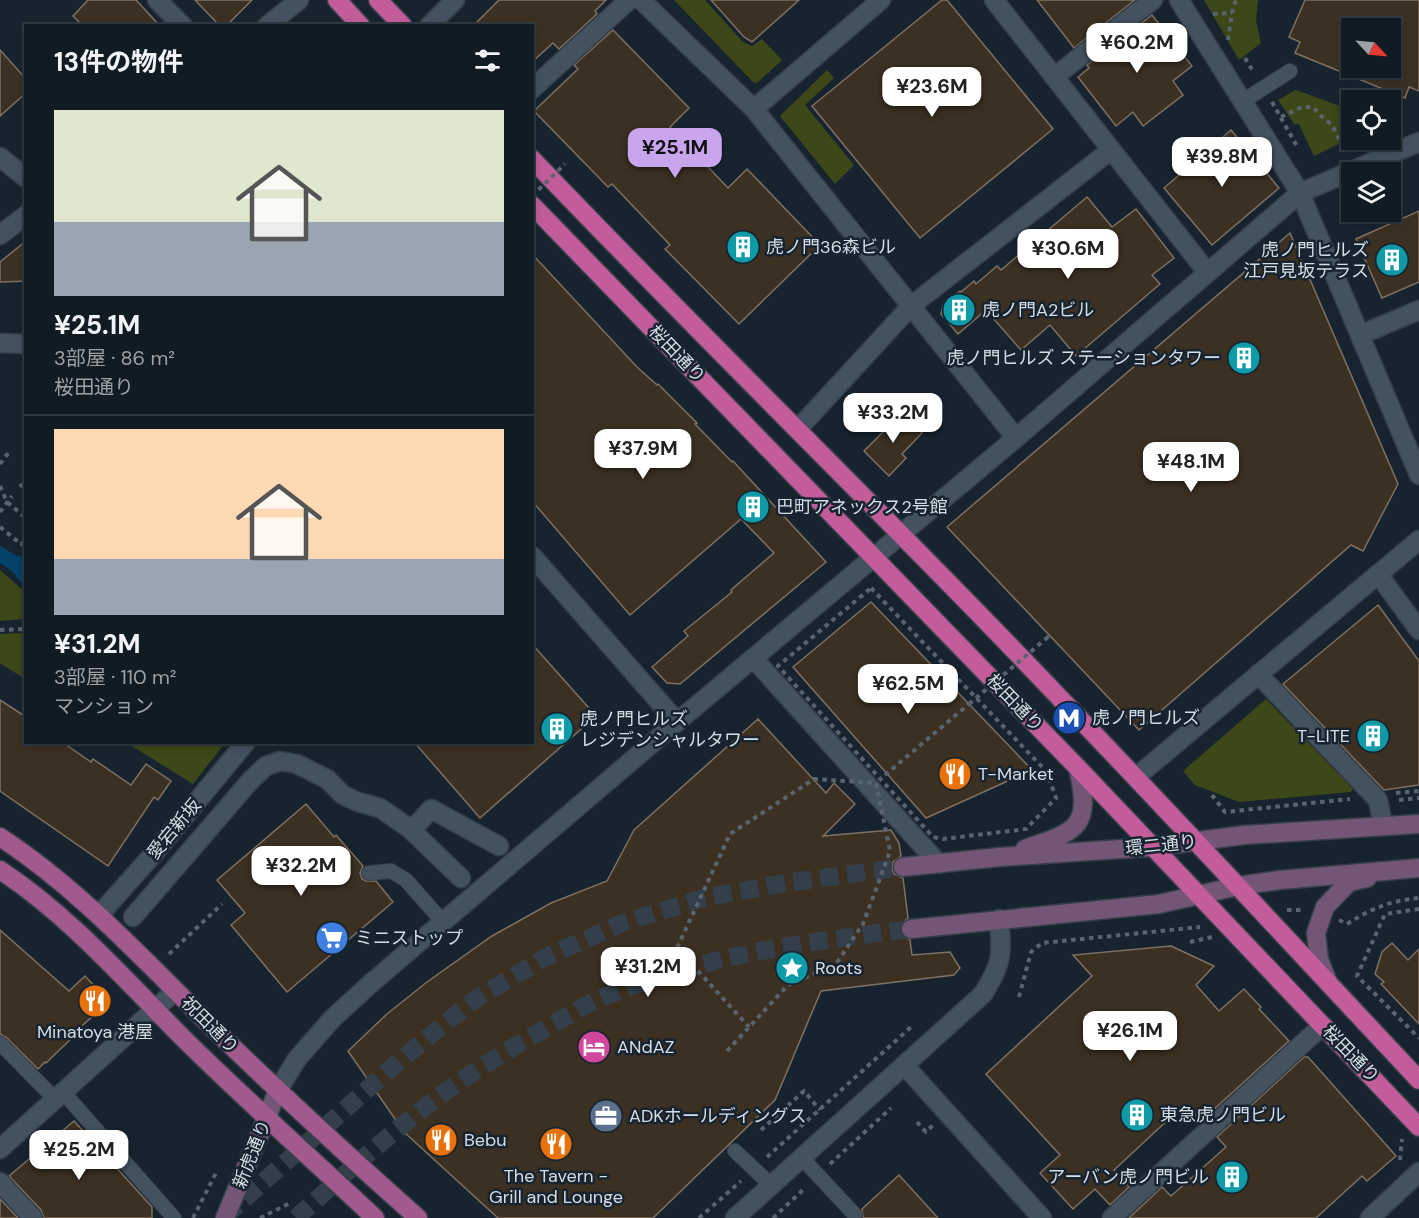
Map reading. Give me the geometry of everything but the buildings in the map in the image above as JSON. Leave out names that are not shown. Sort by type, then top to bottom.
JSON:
[{"type":"highway","points":[[337,0],[359,24]]},
{"type":"highway","points":[[378,0],[401,24]]},
{"type":"highway","name":"桜田通り","points":[[534,161],[1136,777],[1419,1080]]},
{"type":"highway","name":"桜田通り","points":[[534,207],[1078,768],[1419,1126]]},
{"type":"main road","points":[[1000,857],[1063,836],[1072,829],[1082,816],[1084,808],[1078,768]]},
{"type":"main road","name":"環二通り","points":[[903,867],[1000,857],[1152,847],[1244,835],[1419,824]]},
{"type":"main road","name":"祝田通り","points":[[0,837],[28,855],[100,914],[175,991],[317,1128],[417,1218]]},
{"type":"main road","points":[[911,929],[999,918],[1160,904],[1238,886],[1280,880],[1416,868]]},
{"type":"main road","points":[[1329,983],[1319,960],[1316,933],[1325,907],[1349,882],[1416,868]]},
{"type":"main road","name":"祝田通り","points":[[4,878],[73,928],[266,1117],[375,1218]]},
{"type":"main road","name":"新虎通り","points":[[225,1218],[278,1090]]},
{"type":"street","points":[[157,0],[181,24]]},
{"type":"street","points":[[269,24],[299,0]]},
{"type":"street","points":[[431,24],[455,0]]},
{"type":"street","points":[[534,87],[629,0]]},
{"type":"street","points":[[641,0],[754,109],[1016,438]]},
{"type":"street","points":[[754,109],[881,0]]},
{"type":"street","points":[[994,0],[1207,272]]},
{"type":"street","points":[[1054,77],[1153,0]]},
{"type":"street","points":[[1179,0],[1300,194],[1419,475]]},
{"type":"street","points":[[278,1090],[297,1059],[332,1019],[753,657],[1016,438],[1300,194],[1419,142]]},
{"type":"street","points":[[798,429],[911,306],[1112,150]]},
{"type":"street","points":[[0,157],[24,176]]},
{"type":"street","points":[[0,235],[24,217]]},
{"type":"street","points":[[1360,336],[1419,310]]},
{"type":"street","points":[[0,343],[24,344]]},
{"type":"street","points":[[1136,777],[1419,540]]},
{"type":"street","points":[[534,558],[677,722]]},
{"type":"street","points":[[1377,574],[1419,630]]},
{"type":"street","points":[[753,657],[939,864]]},
{"type":"street","points":[[1258,674],[1382,798],[1378,800],[1383,826]]},
{"type":"street","name":"愛宕新坂","points":[[100,914],[156,851],[244,744]]},
{"type":"street","points":[[133,917],[251,780],[266,766],[280,761],[297,764],[327,779],[343,795],[380,808],[412,830],[461,878]]},
{"type":"street","points":[[412,830],[431,809],[499,846]]},
{"type":"street","points":[[735,1218],[983,994],[998,970],[1001,947],[999,918]]},
{"type":"street","points":[[0,1149],[175,991]]},
{"type":"street","points":[[1112,1218],[1323,1025]]},
{"type":"street","points":[[904,1065],[1042,1218]]},
{"type":"street","points":[[1370,1218],[1419,1172]]},
{"type":"street","points":[[0,1182],[33,1218]]},
{"type":"lane","points":[[1243,101],[1290,71]]},
{"type":"lane","points":[[369,873],[392,871],[406,880],[443,922]]},
{"type":"lane","points":[[0,1043],[59,1096],[174,1218]]},
{"type":"lane","points":[[735,1151],[771,1185]]},
{"type":"lane","points":[[802,1158],[855,1215]]},
{"type":"path","points":[[1228,41],[1236,0]]},
{"type":"path","points":[[1213,14],[1232,13]]},
{"type":"path","points":[[1245,58],[1304,157]]},
{"type":"path","points":[[1281,117],[1302,107],[1313,107],[1332,125],[1345,151],[1337,156]]},
{"type":"path","points":[[534,194],[565,164]]},
{"type":"path","points":[[0,464],[9,452]]},
{"type":"path","points":[[20,487],[24,482]]},
{"type":"path","points":[[0,486],[8,502],[24,516]]},
{"type":"path","points":[[0,512],[12,496]]},
{"type":"path","points":[[0,527],[21,544],[24,542]]},
{"type":"path","points":[[871,588],[1047,772],[1056,798],[1026,829],[943,840]]},
{"type":"path","points":[[0,630],[24,629]]},
{"type":"path","points":[[749,1027],[677,948],[729,834],[814,779],[876,783],[1049,637]]},
{"type":"path","points":[[727,1051],[788,985],[836,964],[863,924],[890,851],[876,783]]},
{"type":"path","points":[[1382,798],[1419,791]]},
{"type":"path","points":[[1212,795],[1226,812],[1382,798],[1419,798]]},
{"type":"path","points":[[169,954],[222,904]]},
{"type":"path","points":[[1419,909],[1385,914],[1358,976],[1419,1038]]},
{"type":"path","points":[[699,1218],[911,1027]]},
{"type":"path","points":[[761,1130],[804,1091],[820,1110]]},
{"type":"path","points":[[772,1218],[893,1106]]},
{"type":"path","points":[[917,1122],[926,1132],[936,1121]]},
{"type":"path","points":[[1400,1160],[1402,1137]]},
{"type":"path","points":[[193,1218],[217,1171]]},
{"type":"path","points":[[260,1218],[290,1203]]},
{"type":"green space","points":[[674,0],[705,0],[743,42],[752,46],[762,39],[782,60],[757,83],[753,82]]},
{"type":"green space","points":[[1204,0],[1258,0],[1256,21],[1261,43],[1239,60]]},
{"type":"green space","points":[[827,70],[834,78],[805,105],[854,165],[835,184],[780,116]]},
{"type":"green space","points":[[1296,90],[1341,106],[1341,143],[1314,156],[1299,124],[1294,124],[1278,100]]},
{"type":"green space","points":[[0,570],[24,591],[24,619],[0,621]]},
{"type":"green space","points":[[24,633],[24,678],[0,663],[0,634]]},
{"type":"green space","points":[[1266,699],[1353,789],[1351,792],[1239,802],[1195,785],[1183,771]]},
{"type":"green space","points":[[129,744],[224,744],[193,784]]},
{"type":"water","points":[[0,546],[17,556],[24,557],[24,586],[12,571],[0,563]]},
{"type":"tunnel","points":[[224,1217],[398,1062],[474,1000],[546,957],[622,923],[704,898],[786,883],[903,867]]},
{"type":"tunnel","points":[[296,1218],[388,1137],[445,1092],[507,1051],[594,1001],[676,971],[715,961],[792,945],[911,929]]},
{"type":"place","name":"虎ノ門36森ビル","points":[[743,247]]},
{"type":"place","name":"虎ノ門ヒルズ 江戸見坂テラス","points":[[1392,260]]},
{"type":"place","name":"虎ノ門A2ビル","points":[[959,310]]},
{"type":"place","name":"虎ノ門ヒルズ ステーションタワー","points":[[1244,358]]},
{"type":"place","name":"巴町アネックス2号館","points":[[753,507]]},
{"type":"place","name":"虎ノ門ヒルズ","points":[[1069,718]]},
{"type":"place","name":"虎ノ門ヒルズ レジデンシャルタワー","points":[[557,729]]},
{"type":"place","name":"T-LITE","points":[[1373,736]]},
{"type":"place","name":"T-Market","points":[[955,774]]},
{"type":"place","name":"ミニストップ","points":[[332,938]]},
{"type":"place","name":"Roots","points":[[792,968]]},
{"type":"place","name":"Minatoya 港屋","points":[[95,1001]]},
{"type":"place","name":"ANdAZ","points":[[594,1047]]},
{"type":"place","name":"東急虎ノ門ビル","points":[[1137,1115]]},
{"type":"place","name":"ADKホールディングス","points":[[606,1116]]},
{"type":"place","name":"Bebu","points":[[441,1140]]},
{"type":"place","name":"The Tavern - Grill and Lounge","points":[[556,1144]]},
{"type":"place","name":"アーバン虎ノ門ビル","points":[[1232,1177]]}]
